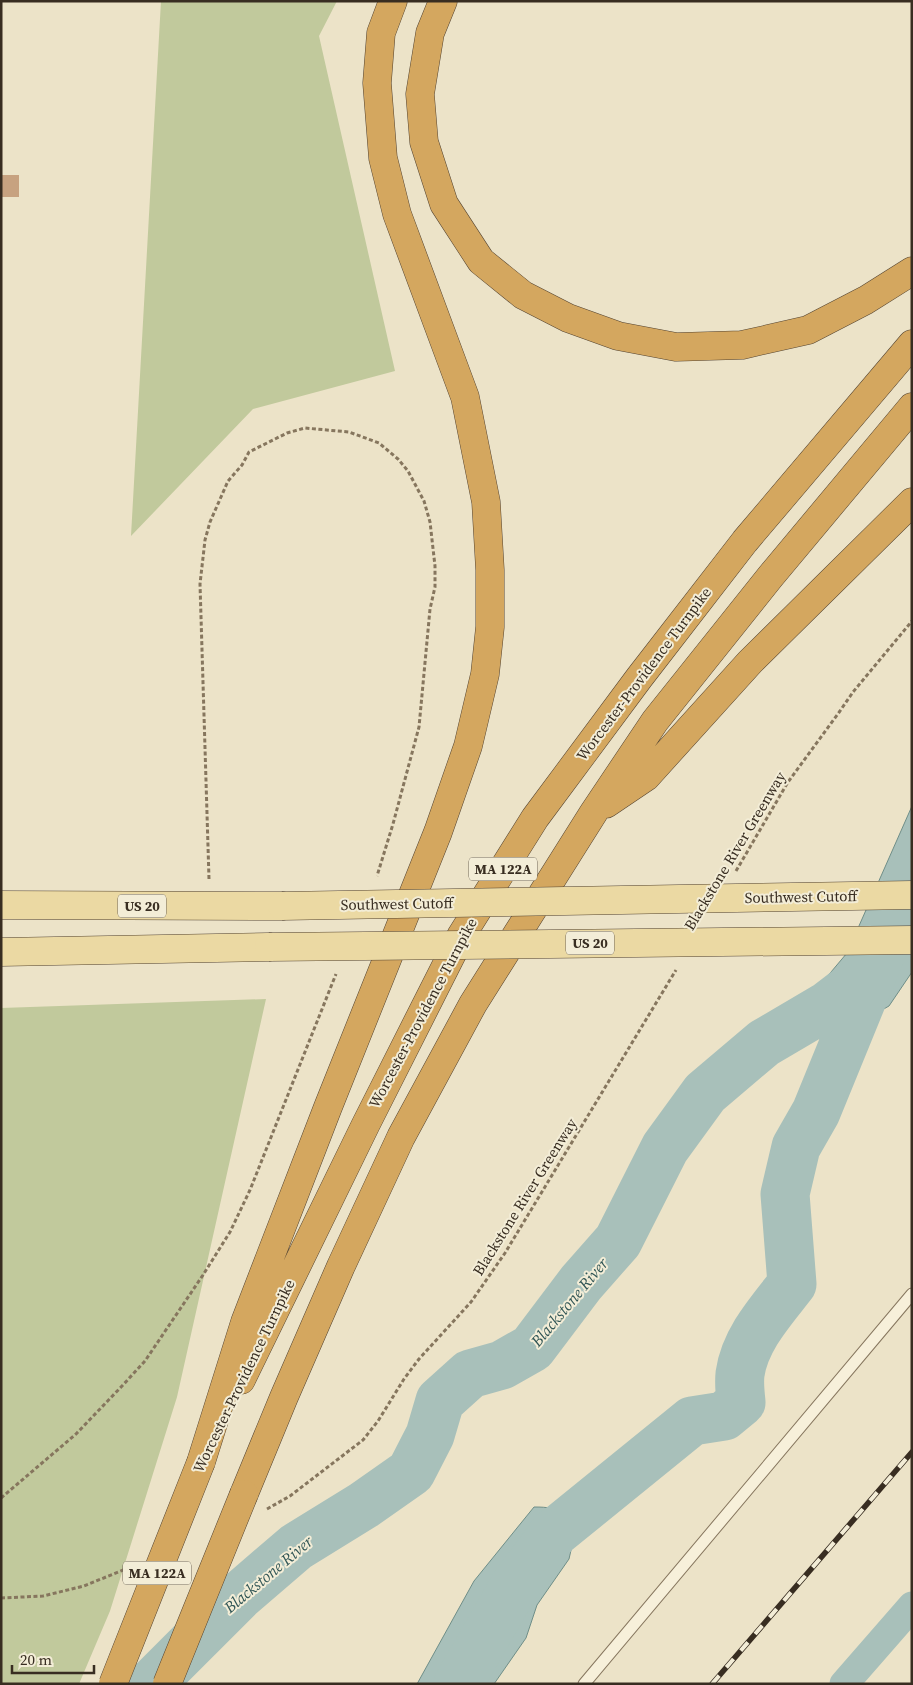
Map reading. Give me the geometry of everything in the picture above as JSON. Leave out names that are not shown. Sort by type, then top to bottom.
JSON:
[{"type":"highway","points":[[201,1462],[245,1322],[328,1107],[438,832],[468,746],[485,674],[490,627],[490,570],[486,502],[465,397],[397,214],[383,158],[377,83],[381,33],[393,1]]},
{"type":"highway","points":[[443,1],[430,33],[420,94],[424,142],[444,204],[481,261],[523,295],[568,318],[618,336],[676,347],[742,345],[808,330],[866,300],[912,271]]},
{"type":"highway","name":"Worcester-Providence Turnpike","points":[[113,1684],[201,1462],[366,1124],[461,936],[530,827],[639,678],[745,541],[912,344]]},
{"type":"highway","name":"MA 122A","points":[[167,1684],[284,1397],[337,1274],[401,1137],[473,1004],[594,812],[654,721],[770,577],[912,407]]},
{"type":"highway","points":[[594,812],[646,777],[750,662],[912,502]]},
{"type":"main road","name":"Southwest Cutoff","points":[[1,905],[282,906],[912,895]]},
{"type":"main road","name":"US 20","points":[[1,952],[912,940]]},
{"type":"lane","points":[[584,1684],[912,1294]]},
{"type":"path","points":[[208,906],[209,870],[200,584],[205,540],[210,522],[228,481],[242,465],[249,452],[286,433],[305,428],[349,432],[379,443],[398,459],[408,471],[419,489],[430,522],[435,566],[435,587],[430,609],[419,727],[393,824],[373,885]]},
{"type":"path","name":"Blackstone River Greenway","points":[[731,878],[788,782],[853,692],[912,620]]},
{"type":"path","name":"Blackstone River Greenway","points":[[265,1511],[290,1496],[363,1440],[378,1421],[419,1359],[471,1302],[505,1253],[680,964]]},
{"type":"path","points":[[1,1498],[76,1434],[145,1361],[212,1261],[230,1232],[250,1190],[340,965]]},
{"type":"path","points":[[1,1598],[42,1596],[84,1586],[130,1568]]},
{"type":"green space","points":[[161,1],[337,1],[319,36],[395,371],[253,409],[131,536]]},
{"type":"green space","points":[[266,999],[177,1397],[110,1611],[79,1684],[1,1684],[1,1008]]},
{"type":"water","points":[[912,806],[912,972],[889,1006],[850,1028],[813,1031],[794,1016],[847,953]]},
{"type":"water","points":[[534,1507],[551,1508],[560,1513],[567,1522],[574,1537],[569,1559],[537,1605],[526,1638],[494,1684],[417,1684],[474,1581]]},
{"type":"building","points":[[1,175],[19,175],[19,197],[1,197]]},
{"type":"waterway","name":"Blackstone River","points":[[151,1684],[239,1596],[296,1547],[364,1505],[411,1472],[430,1435],[440,1401],[470,1374],[502,1365],[532,1348],[581,1283],[618,1241],[665,1148],[705,1093],[764,1043],[827,1006],[874,970],[912,875]]},
{"type":"waterway","name":"Blackstone River","points":[[458,1684],[515,1585],[554,1533],[692,1421],[724,1416],[741,1402],[740,1374],[747,1349],[760,1326],[792,1284],[785,1194],[796,1147],[816,1112],[874,970]]},
{"type":"waterway","points":[[844,1684],[912,1606]]},
{"type":"railway","points":[[712,1684],[912,1452]]}]
